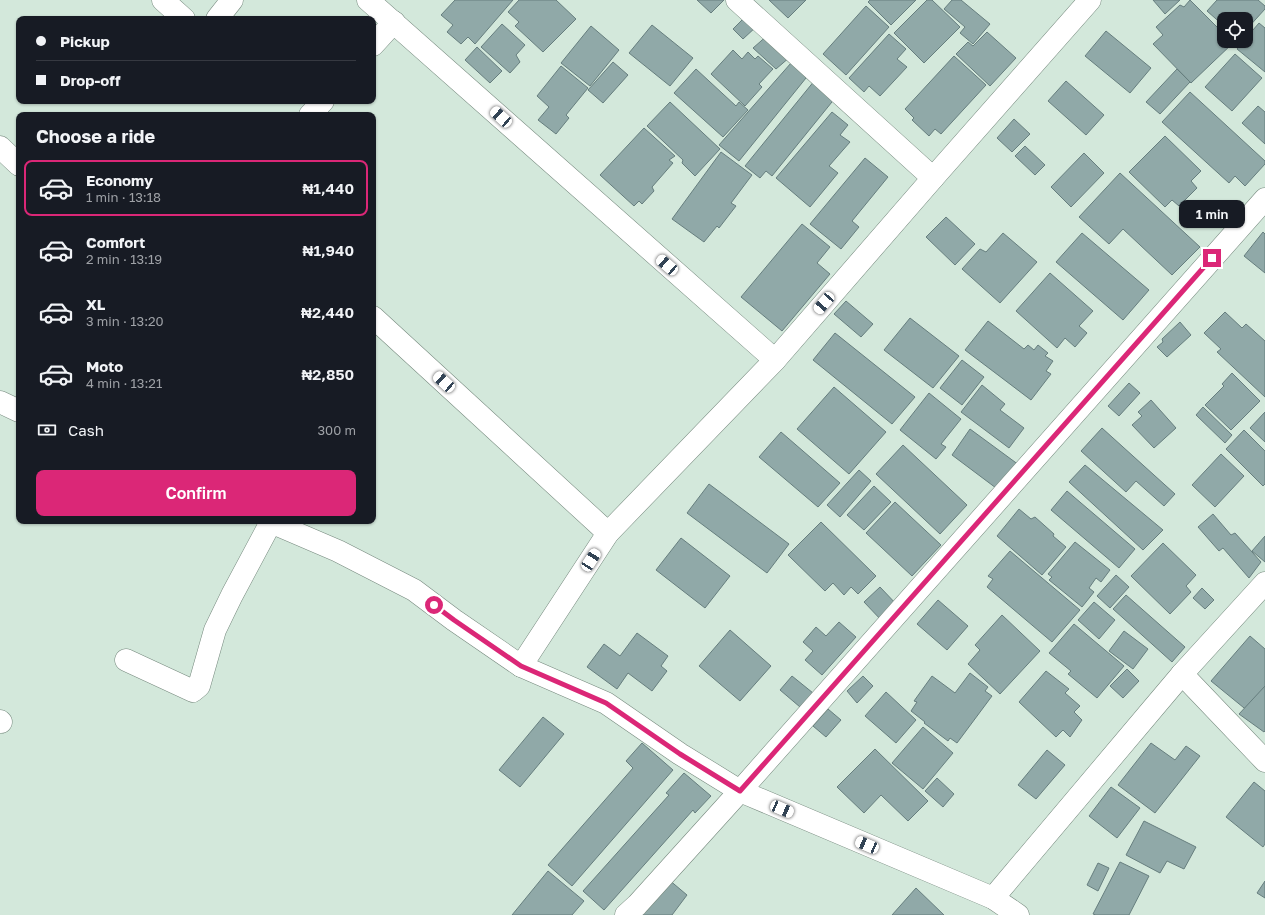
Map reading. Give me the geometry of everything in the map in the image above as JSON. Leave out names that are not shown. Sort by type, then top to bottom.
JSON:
[{"type":"street","points":[[163,0],[181,16]]},
{"type":"street","points":[[219,16],[232,0]]},
{"type":"street","points":[[368,0],[775,360]]},
{"type":"street","points":[[737,0],[933,178]]},
{"type":"street","points":[[521,666],[608,533],[775,360],[1090,0]]},
{"type":"street","points":[[376,42],[394,22]]},
{"type":"street","points":[[313,112],[320,104]]},
{"type":"street","points":[[0,147],[16,162]]},
{"type":"street","points":[[626,915],[637,905],[740,791],[1265,199]]},
{"type":"street","points":[[376,320],[608,533]]},
{"type":"street","points":[[0,402],[16,410]]},
{"type":"street","points":[[126,660],[192,691],[199,686],[215,630],[268,524]]},
{"type":"street","points":[[276,524],[338,551],[414,590],[454,620],[521,666],[606,703],[680,754],[740,791],[993,898],[1018,915]]},
{"type":"street","points":[[993,898],[1182,674],[1265,585]]},
{"type":"street","points":[[1182,674],[1265,761]]},
{"type":"building","points":[[455,0],[513,0],[475,44],[468,37],[461,44],[447,32],[453,25],[441,15]]},
{"type":"building","points":[[519,0],[556,0],[576,19],[543,52],[515,26],[519,22],[508,12]]},
{"type":"building","points":[[697,0],[724,0],[711,13]]},
{"type":"building","points":[[769,0],[806,0],[788,18]]},
{"type":"building","points":[[870,0],[916,0],[891,25],[868,2]]},
{"type":"building","points":[[927,0],[932,0],[960,27],[924,63],[894,33]]},
{"type":"building","points":[[952,0],[961,0],[990,24],[973,44],[960,33],[965,27],[944,9]]},
{"type":"building","points":[[1153,0],[1180,0],[1165,14]]},
{"type":"building","points":[[1190,0],[1217,27],[1217,48],[1228,48],[1191,83],[1153,44],[1163,35],[1156,27],[1180,5],[1184,7]]},
{"type":"building","points":[[1217,0],[1258,0],[1265,6],[1265,9],[1253,22],[1253,12],[1217,12],[1217,20],[1207,11]]},
{"type":"building","points":[[866,6],[889,27],[846,75],[823,54]]},
{"type":"building","points":[[746,16],[757,26],[743,39],[733,29]]},
{"type":"building","points":[[1259,23],[1265,28],[1265,72],[1237,49],[1253,48],[1253,30]]},
{"type":"building","points":[[502,24],[525,45],[516,55],[520,62],[510,73],[481,47]]},
{"type":"building","points":[[652,25],[693,58],[670,86],[629,53]]},
{"type":"building","points":[[591,26],[619,50],[590,86],[561,63]]},
{"type":"building","points":[[1106,31],[1151,68],[1130,93],[1085,56]]},
{"type":"building","points":[[987,32],[1016,58],[990,86],[956,54],[968,42],[973,46]]},
{"type":"building","points":[[769,34],[790,57],[776,69],[753,48]]},
{"type":"building","points":[[889,34],[906,49],[897,59],[907,67],[880,96],[869,86],[864,92],[849,78]]},
{"type":"building","points":[[477,47],[502,71],[490,83],[465,60]]},
{"type":"building","points":[[733,50],[742,59],[748,52],[755,59],[758,56],[773,69],[759,84],[762,87],[745,106],[711,74]]},
{"type":"building","points":[[1235,54],[1262,78],[1232,111],[1205,87]]},
{"type":"building","points":[[954,56],[986,85],[941,134],[935,129],[929,136],[912,120],[914,118],[905,109]]},
{"type":"building","points":[[613,62],[628,75],[603,103],[588,90]]},
{"type":"building","points":[[791,63],[806,78],[739,161],[719,145]]},
{"type":"building","points":[[561,66],[588,88],[566,115],[569,118],[556,134],[538,120],[549,107],[537,96]]},
{"type":"building","points":[[696,69],[736,106],[739,102],[748,110],[723,137],[674,93]]},
{"type":"building","points":[[1177,69],[1190,82],[1160,114],[1146,102]]},
{"type":"building","points":[[815,80],[836,97],[772,176],[766,171],[760,178],[745,166]]},
{"type":"building","points":[[1066,81],[1104,115],[1086,135],[1048,101]]},
{"type":"building","points":[[1190,92],[1265,161],[1265,164],[1245,186],[1235,176],[1229,183],[1162,122]]},
{"type":"building","points":[[670,102],[720,149],[695,176],[682,163],[683,160],[647,126]]},
{"type":"building","points":[[1258,106],[1265,112],[1265,144],[1242,123]]},
{"type":"building","points":[[832,112],[848,125],[840,135],[850,142],[829,166],[838,173],[810,207],[776,178]]},
{"type":"building","points":[[1014,119],[1030,134],[1012,152],[997,138]]},
{"type":"building","points":[[644,128],[675,156],[669,160],[673,163],[652,187],[654,191],[642,204],[639,201],[634,206],[600,175]]},
{"type":"building","points":[[1165,136],[1201,171],[1191,181],[1197,188],[1179,206],[1172,200],[1165,207],[1129,172]]},
{"type":"building","points":[[1025,146],[1045,165],[1035,175],[1015,156]]},
{"type":"building","points":[[721,152],[752,175],[731,203],[736,206],[719,228],[717,226],[704,242],[672,219]]},
{"type":"building","points":[[1084,153],[1104,173],[1071,207],[1051,187]]},
{"type":"building","points":[[865,158],[888,177],[852,221],[859,227],[841,249],[810,224]]},
{"type":"building","points":[[1120,173],[1200,247],[1172,275],[1123,229],[1109,244],[1079,217]]},
{"type":"building","points":[[946,217],[975,244],[955,265],[926,237]]},
{"type":"building","points":[[802,224],[830,247],[817,263],[830,274],[782,331],[741,297]]},
{"type":"building","points":[[1263,232],[1265,234],[1265,273],[1244,256]]},
{"type":"building","points":[[1003,233],[1037,262],[1000,303],[962,269],[980,249],[986,252]]},
{"type":"building","points":[[1082,233],[1149,290],[1123,320],[1056,262]]},
{"type":"building","points":[[1050,273],[1093,311],[1079,326],[1087,333],[1075,347],[1065,338],[1057,348],[1016,311]]},
{"type":"building","points":[[846,301],[873,324],[861,337],[834,314]]},
{"type":"building","points":[[1225,312],[1242,328],[1246,324],[1265,341],[1265,397],[1217,352],[1221,349],[1204,333]]},
{"type":"building","points":[[910,318],[959,356],[933,388],[884,350]]},
{"type":"building","points":[[988,321],[1024,349],[1028,345],[1034,350],[1038,345],[1048,353],[1045,356],[1053,361],[1046,371],[1051,374],[1031,400],[965,350]]},
{"type":"building","points":[[1180,322],[1191,335],[1167,357],[1157,347],[1163,342],[1162,339]]},
{"type":"building","points":[[835,333],[915,397],[892,424],[813,360]]},
{"type":"building","points":[[962,360],[984,377],[962,405],[940,388]]},
{"type":"building","points":[[1232,373],[1260,401],[1231,430],[1205,405],[1224,386],[1222,384]]},
{"type":"building","points":[[1129,383],[1140,393],[1119,416],[1108,406]]},
{"type":"building","points":[[982,385],[1005,404],[1000,410],[1024,428],[1009,448],[961,412]]},
{"type":"building","points":[[834,387],[886,432],[849,474],[797,429]]},
{"type":"building","points":[[929,393],[961,419],[941,444],[946,447],[936,459],[900,430]]},
{"type":"building","points":[[1151,400],[1176,428],[1154,448],[1132,425],[1142,416],[1138,412]]},
{"type":"building","points":[[1203,407],[1232,435],[1225,443],[1196,415]]},
{"type":"building","points":[[1265,412],[1265,442],[1250,428]]},
{"type":"building","points":[[1102,428],[1175,494],[1164,506],[1136,481],[1126,492],[1081,451]]},
{"type":"building","points":[[970,429],[1019,465],[1000,491],[952,455]]},
{"type":"building","points":[[1244,430],[1265,451],[1265,484],[1263,486],[1226,449]]},
{"type":"building","points":[[781,432],[840,483],[818,507],[759,457]]},
{"type":"building","points":[[903,445],[967,505],[940,534],[876,474]]},
{"type":"building","points":[[1221,454],[1244,476],[1215,507],[1192,485]]},
{"type":"building","points":[[1085,465],[1163,530],[1143,550],[1069,482]]},
{"type":"building","points":[[859,470],[871,481],[840,517],[827,505]]},
{"type":"building","points":[[709,484],[789,544],[767,573],[687,513]]},
{"type":"building","points":[[874,486],[891,502],[864,530],[847,515]]},
{"type":"building","points":[[1067,491],[1135,549],[1119,568],[1051,510]]},
{"type":"building","points":[[895,502],[941,545],[912,576],[866,533]]},
{"type":"building","points":[[1019,509],[1031,519],[1035,517],[1066,547],[1042,575],[997,536]]},
{"type":"building","points":[[1213,514],[1231,535],[1235,533],[1261,562],[1249,578],[1223,548],[1219,551],[1198,527]]},
{"type":"building","points":[[821,522],[876,576],[858,594],[851,587],[844,595],[833,583],[825,591],[788,555]]},
{"type":"building","points":[[1265,536],[1265,562],[1252,551]]},
{"type":"building","points":[[681,538],[730,576],[705,608],[656,570]]},
{"type":"building","points":[[1075,542],[1110,570],[1101,582],[1096,578],[1089,588],[1094,592],[1082,607],[1049,580],[1052,577],[1048,574]]},
{"type":"building","points":[[1163,543],[1196,575],[1186,586],[1191,592],[1170,614],[1131,576]]},
{"type":"building","points":[[1010,551],[1080,610],[1052,642],[987,587],[993,579],[988,576]]},
{"type":"building","points":[[1116,575],[1129,587],[1110,608],[1097,596]]},
{"type":"building","points":[[880,587],[899,607],[883,622],[864,602]]},
{"type":"building","points":[[1202,588],[1214,600],[1205,609],[1193,598]]},
{"type":"building","points":[[1126,595],[1185,647],[1172,662],[1113,609]]},
{"type":"building","points":[[938,600],[968,626],[947,650],[917,624]]},
{"type":"building","points":[[1094,602],[1115,620],[1099,639],[1078,620]]},
{"type":"building","points":[[1002,615],[1040,651],[1000,694],[968,664],[980,650],[975,645]]},
{"type":"building","points":[[839,622],[856,637],[822,675],[805,660],[813,651],[803,642],[816,627],[826,636]]},
{"type":"building","points":[[1074,624],[1124,666],[1097,698],[1068,674],[1071,671],[1049,653]]},
{"type":"building","points":[[730,630],[771,666],[740,701],[699,666]]},
{"type":"building","points":[[1124,631],[1148,649],[1133,669],[1109,651]]},
{"type":"building","points":[[637,633],[668,656],[661,666],[667,671],[652,691],[628,673],[617,689],[587,667],[604,644],[620,656]]},
{"type":"building","points":[[1250,636],[1265,649],[1265,693],[1249,712],[1211,681]]},
{"type":"building","points":[[1127,669],[1139,681],[1123,698],[1110,686]]},
{"type":"building","points":[[1046,671],[1069,689],[1065,693],[1080,706],[1074,712],[1082,720],[1070,737],[1063,730],[1056,737],[1019,702]]},
{"type":"building","points":[[970,673],[988,687],[985,691],[992,696],[957,743],[950,738],[948,741],[911,711],[917,702],[914,701],[932,676],[955,693]]},
{"type":"building","points":[[792,676],[813,693],[800,707],[780,690]]},
{"type":"building","points":[[863,676],[873,686],[857,703],[847,691]]},
{"type":"building","points":[[1265,686],[1265,731],[1264,732],[1239,714]]},
{"type":"building","points":[[886,692],[916,720],[896,743],[865,716]]},
{"type":"building","points":[[828,709],[841,720],[826,737],[813,726]]},
{"type":"building","points":[[543,717],[564,734],[520,787],[499,770]]},
{"type":"building","points":[[923,727],[953,753],[923,789],[892,763]]},
{"type":"building","points":[[642,743],[673,770],[572,886],[548,865],[633,768],[626,761]]},
{"type":"building","points":[[1151,743],[1175,760],[1186,746],[1200,756],[1155,813],[1118,785]]},
{"type":"building","points":[[875,749],[928,801],[908,821],[881,795],[864,813],[837,787]]},
{"type":"building","points":[[1047,750],[1065,765],[1036,799],[1018,785]]},
{"type":"building","points":[[684,773],[711,796],[695,813],[693,810],[604,910],[583,891],[669,795],[666,793]]},
{"type":"building","points":[[937,778],[954,794],[943,807],[925,791]]},
{"type":"building","points":[[1254,782],[1265,791],[1265,844],[1263,847],[1226,817]]},
{"type":"building","points":[[1111,787],[1140,808],[1117,838],[1089,816]]},
{"type":"building","points":[[1144,821],[1196,847],[1184,869],[1167,861],[1160,873],[1126,855]]},
{"type":"building","points":[[1120,862],[1149,876],[1129,915],[1093,914]]},
{"type":"building","points":[[1098,863],[1109,868],[1098,891],[1087,885]]},
{"type":"building","points":[[548,871],[584,901],[572,915],[512,915]]},
{"type":"building","points":[[668,879],[687,895],[672,915],[641,915]]},
{"type":"building","points":[[1265,881],[1265,898],[1257,893]]},
{"type":"building","points":[[916,888],[944,915],[892,915]]},
{"type":"route","points":[[434,605],[521,666],[606,703],[680,754],[740,791],[1212,258]]}]
